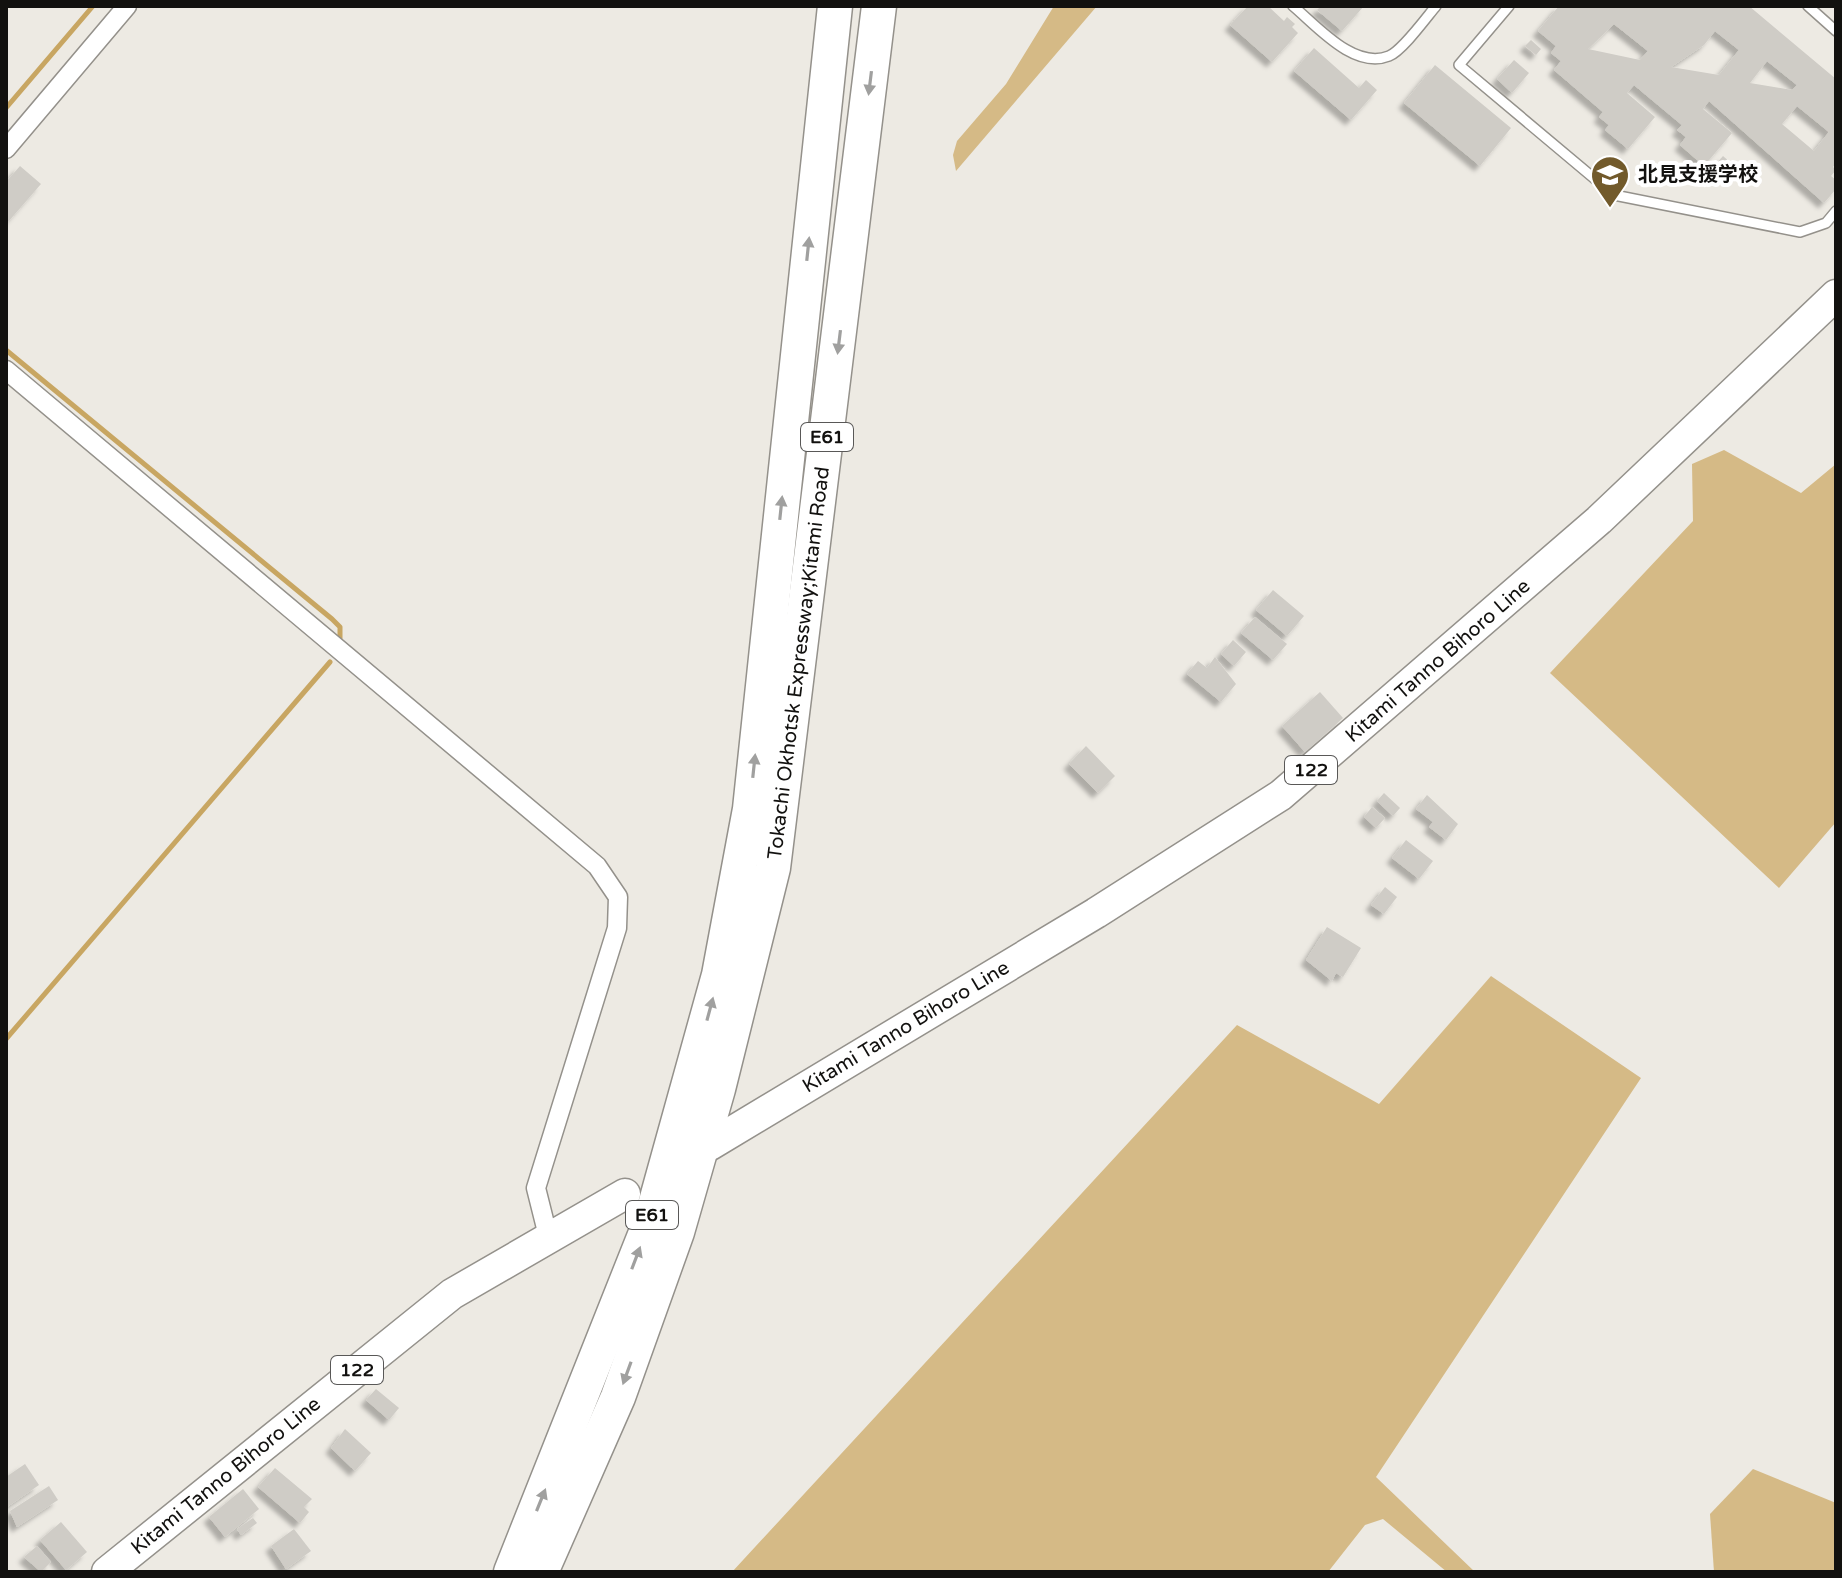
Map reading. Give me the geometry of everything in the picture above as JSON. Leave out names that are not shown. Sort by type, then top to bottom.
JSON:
[{"type":"highway","name":"Tokachi Okhotsk Expressway;Kitami Road","points":[[511,1572],[651,1220],[719,975],[750,809],[835,6]]},
{"type":"highway","name":"Tokachi Okhotsk Expressway;Kitami Road","points":[[542,1572],[618,1397],[677,1232],[718,1089],[773,868],[879,6]]},
{"type":"main road","name":"Kitami Tanno Bihoro Line","points":[[710,1145],[1096,913],[1281,795],[1599,520],[1836,295]]},
{"type":"main road","name":"Kitami Tanno Bihoro Line","points":[[107,1572],[452,1294],[625,1194]]},
{"type":"street","points":[[6,149],[127,6]]},
{"type":"street","points":[[6,370],[597,866],[618,897],[617,928],[536,1188],[548,1236]]},
{"type":"lane","points":[[1293,6],[1351,53],[1372,59],[1391,56],[1436,6]]},
{"type":"lane","points":[[1509,6],[1459,65],[1614,195],[1800,232],[1826,223],[1836,211]]},
{"type":"lane","points":[[1808,6],[1836,31]]},
{"type":"shaded area","points":[[1054,6],[1097,6],[956,171],[953,155],[957,141],[1006,84]]},
{"type":"shaded area","points":[[1724,450],[1801,493],[1836,464],[1836,822],[1779,888],[1550,673],[1693,521],[1692,464]]},
{"type":"shaded area","points":[[1491,976],[1641,1078],[1376,1477],[1475,1572],[1447,1572],[1383,1519],[1365,1525],[1328,1572],[732,1572],[1237,1025],[1379,1104]]},
{"type":"shaded area","points":[[1753,1469],[1836,1503],[1836,1572],[1714,1572],[1710,1514]]},
{"type":"building","points":[[1248,6],[1268,6],[1284,21],[1287,17],[1295,24],[1292,27],[1298,33],[1272,62],[1230,25]]},
{"type":"building","points":[[1321,6],[1364,6],[1342,31],[1317,10]]},
{"type":"building","points":[[1559,6],[1749,6],[1836,79],[1836,163],[1833,167],[1836,170],[1831,176],[1836,180],[1836,189],[1824,203],[1709,101],[1703,109],[1732,133],[1704,166],[1680,145],[1686,137],[1677,130],[1682,125],[1634,85],[1627,93],[1655,117],[1628,149],[1605,130],[1609,125],[1599,117],[1603,112],[1554,70],[1561,61],[1551,53],[1556,46],[1538,31]],"holes":[[[1614,24],[1648,51],[1640,60],[1588,49]],[[1715,31],[1739,50],[1719,75],[1671,67],[1704,45]],[[1767,61],[1797,85],[1792,90],[1750,83]],[[1797,106],[1829,132],[1814,151],[1782,124]]]},
{"type":"building","points":[[1531,40],[1541,49],[1536,55],[1525,46]]},
{"type":"building","points":[[1314,48],[1359,88],[1366,80],[1377,90],[1351,120],[1294,71]]},
{"type":"building","points":[[1514,60],[1529,73],[1512,93],[1497,79]]},
{"type":"building","points":[[1435,65],[1511,128],[1480,166],[1404,103]]},
{"type":"building","points":[[1723,156],[1731,163],[1723,172],[1715,165]]},
{"type":"building","points":[[20,166],[41,184],[8,222],[6,182]]},
{"type":"building","points":[[1273,590],[1304,616],[1287,636],[1256,610]]},
{"type":"building","points":[[1255,617],[1287,644],[1273,660],[1241,633]]},
{"type":"building","points":[[1233,640],[1246,652],[1234,666],[1221,654]]},
{"type":"building","points":[[1215,657],[1236,684],[1221,702],[1187,674],[1198,661],[1207,668]]},
{"type":"building","points":[[1320,692],[1343,718],[1305,752],[1282,726]]},
{"type":"building","points":[[1086,746],[1115,776],[1098,793],[1069,764]]},
{"type":"building","points":[[1384,793],[1400,808],[1393,816],[1377,801]]},
{"type":"building","points":[[1427,795],[1458,824],[1446,840],[1429,827],[1433,822],[1416,809]]},
{"type":"building","points":[[1372,807],[1385,818],[1376,828],[1364,817]]},
{"type":"building","points":[[1406,840],[1433,861],[1419,879],[1392,858]]},
{"type":"building","points":[[1385,887],[1397,897],[1384,914],[1371,905]]},
{"type":"building","points":[[1327,927],[1361,948],[1343,977],[1336,973],[1332,981],[1306,960]]},
{"type":"building","points":[[376,1389],[399,1408],[389,1420],[366,1400]]},
{"type":"building","points":[[345,1429],[371,1453],[355,1471],[331,1448]]},
{"type":"building","points":[[25,1464],[39,1485],[7,1507],[6,1477]]},
{"type":"building","points":[[275,1468],[312,1499],[304,1507],[309,1512],[300,1523],[258,1487]]},
{"type":"building","points":[[49,1486],[58,1500],[17,1527],[10,1511]]},
{"type":"building","points":[[243,1489],[259,1509],[225,1537],[209,1517]]},
{"type":"building","points":[[253,1518],[257,1523],[241,1535],[237,1529]]},
{"type":"building","points":[[61,1522],[87,1552],[66,1570],[40,1540]]},
{"type":"building","points":[[294,1529],[311,1551],[286,1569],[271,1546]]},
{"type":"building","points":[[37,1546],[51,1562],[41,1572],[24,1557]]},
{"type":"waterway","points":[[6,108],[93,6]]},
{"type":"waterway","points":[[6,350],[332,619],[340,627],[340,638]]},
{"type":"waterway","points":[[6,1039],[330,662]]},
{"type":"place","name":"北見支援学校","points":[[1610,209]]}]
